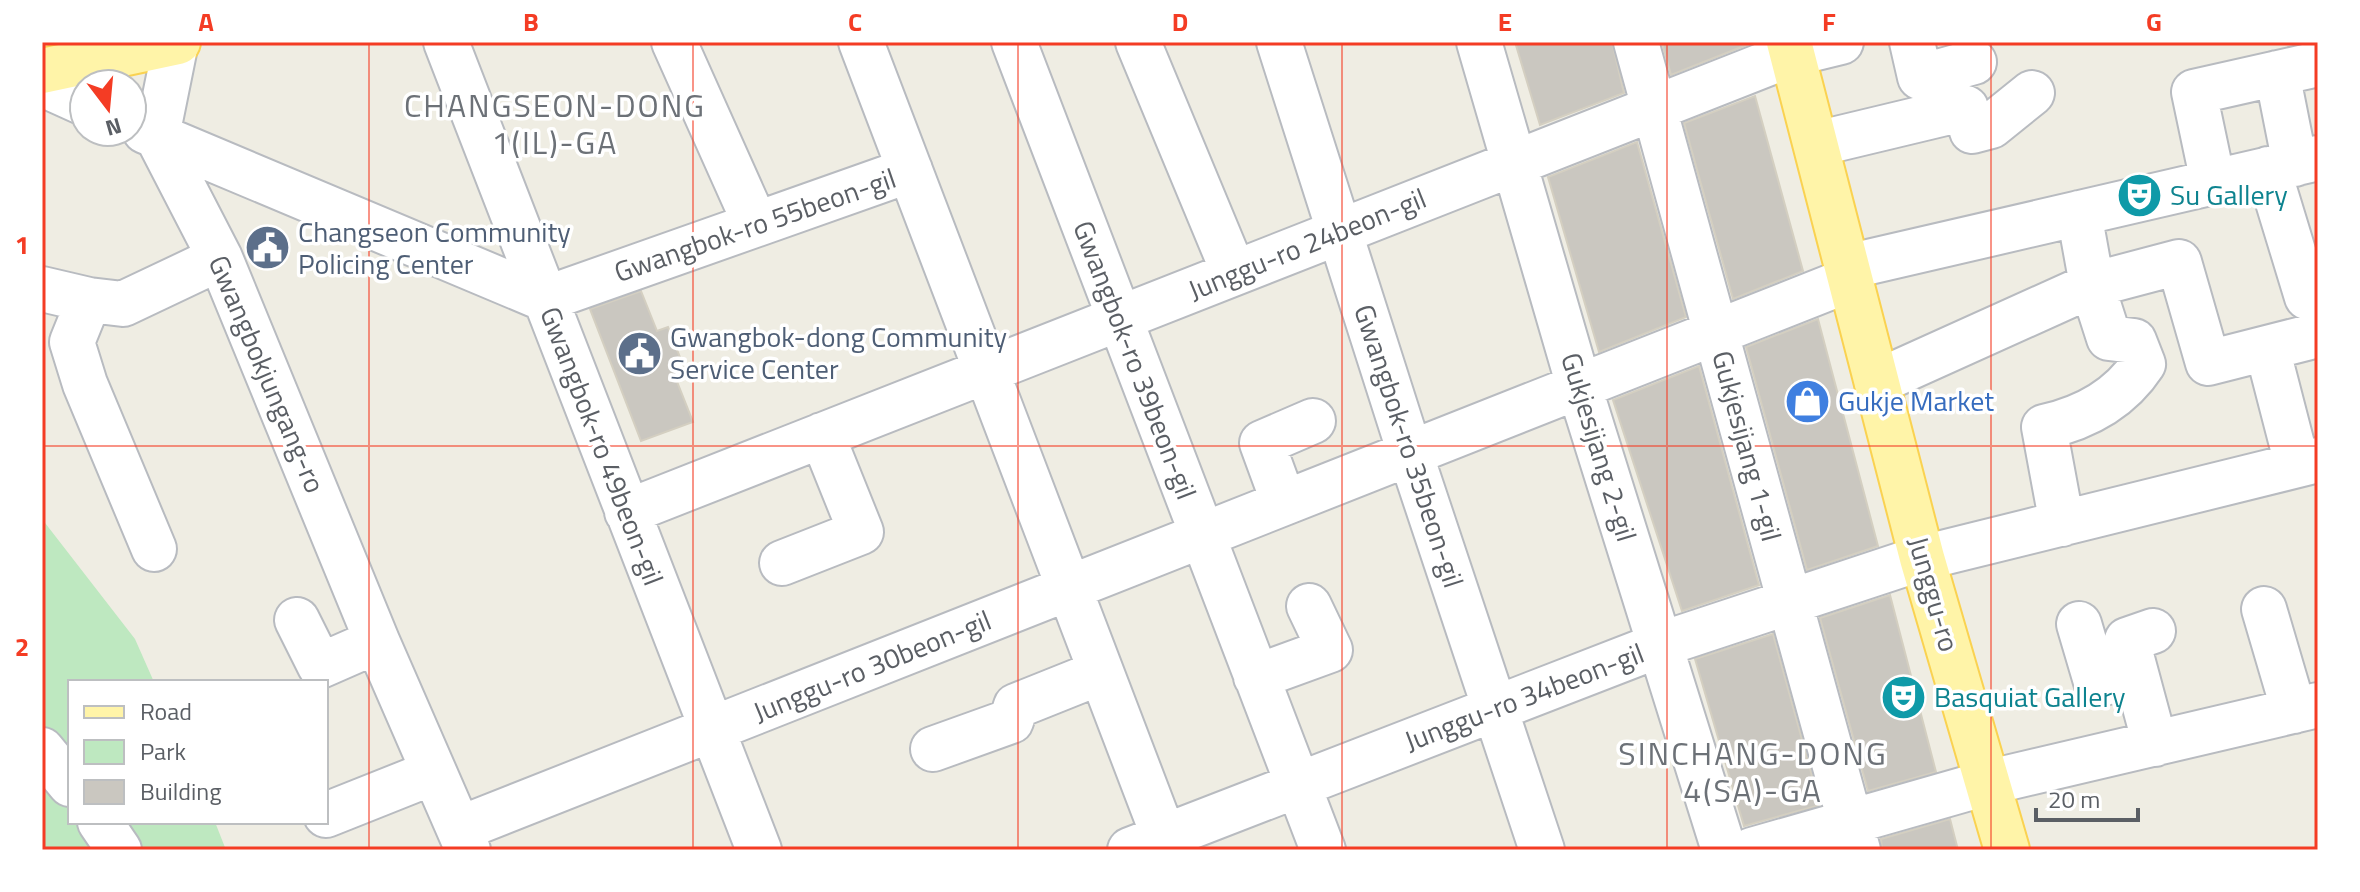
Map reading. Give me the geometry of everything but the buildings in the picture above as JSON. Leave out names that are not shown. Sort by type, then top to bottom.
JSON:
[{"type":"main road","points":[[42,71],[177,42]]},
{"type":"main road","name":"Junggu-ro","points":[[1791,48],[1922,558],[1990,782],[2007,850]]},
{"type":"street","points":[[148,120],[177,42]]},
{"type":"street","name":"Gwangbok-ro 49beon-gil","points":[[446,42],[759,850]]},
{"type":"street","points":[[674,42],[755,223]]},
{"type":"street","points":[[861,42],[1101,672],[1154,846]]},
{"type":"street","name":"Gwangbok-ro 39beon-gil","points":[[1014,42],[1323,850]]},
{"type":"street","points":[[1138,42],[1234,273]]},
{"type":"street","name":"Gwangbok-ro 35beon-gil","points":[[1279,42],[1410,453],[1542,850]]},
{"type":"street","name":"Gukjesijang 2-gil","points":[[1479,42],[1579,386],[1724,850]]},
{"type":"street","name":"Gukjesijang 1-gil","points":[[1636,42],[1854,836]]},
{"type":"street","name":"Junggu-ro 24beon-gil","points":[[627,512],[1654,108],[1791,48],[1841,42]]},
{"type":"street","points":[[1912,42],[1920,77],[1974,62]]},
{"type":"street","points":[[1877,382],[2092,285],[2179,262],[2208,363],[2267,348],[2313,316],[2294,164],[2298,68],[2194,92],[2213,182]]},
{"type":"street","points":[[42,84],[68,96]]},
{"type":"street","points":[[1816,144],[1966,108],[1972,131],[1991,126],[2032,93]]},
{"type":"street","points":[[148,133],[545,299]]},
{"type":"street","name":"Gwangbokjungang-ro","points":[[148,138],[220,258],[377,641],[464,840]]},
{"type":"street","name":"Junggu-ro 30beon-gil","points":[[464,840],[712,729],[1716,332],[1849,273],[2079,213],[2294,164]]},
{"type":"street","name":"Gwangbok-ro 55beon-gil","points":[[545,299],[910,170]]},
{"type":"street","points":[[2062,524],[2044,427],[2071,421],[2093,410],[2131,382],[2143,364],[2134,341],[2109,338],[2092,285],[2079,213]]},
{"type":"street","points":[[42,289],[123,304],[220,258]]},
{"type":"street","points":[[89,300],[72,342],[85,384],[154,549]]},
{"type":"street","points":[[2267,348],[2307,462]]},
{"type":"street","points":[[1284,503],[1262,443],[1313,421]]},
{"type":"street","points":[[782,563],[861,532],[822,435]]},
{"type":"street","name":"Junggu-ro 34beon-gil","points":[[1154,846],[1298,785],[1662,644],[1922,558],[2307,462]]},
{"type":"street","points":[[1256,677],[1330,650],[1309,606]]},
{"type":"street","points":[[1752,850],[1854,836],[1990,782],[2306,708],[2264,609]]},
{"type":"street","points":[[297,620],[320,666],[377,641]]},
{"type":"street","points":[[2079,624],[2097,685],[2136,674]]},
{"type":"street","points":[[2153,631],[2127,640],[2155,744]]},
{"type":"street","points":[[933,749],[1011,721],[1016,706],[1101,672]]},
{"type":"street","points":[[42,750],[68,782]]},
{"type":"street","points":[[328,814],[434,772]]},
{"type":"street","points":[[101,824],[119,850]]},
{"type":"green space","points":[[42,519],[135,639],[153,680],[68,680],[68,824],[216,824],[226,850],[42,850]]},
{"type":"place","name":"Su Gallery","points":[[2139,195]]},
{"type":"place","name":"Changseon Community Policing Center","points":[[267,248]]},
{"type":"place","name":"Gwangbok-dong Community Service Center","points":[[639,353]]},
{"type":"place","name":"Gukje Market","points":[[1807,401]]},
{"type":"place","name":"Basquiat Gallery","points":[[1903,697]]},
{"type":"district","name":"CHANGSEON-DONG 1(IL)-GA","points":[[555,124]]},
{"type":"district","name":"SINCHANG-DONG 4(SA)-GA","points":[[1753,772]]}]
